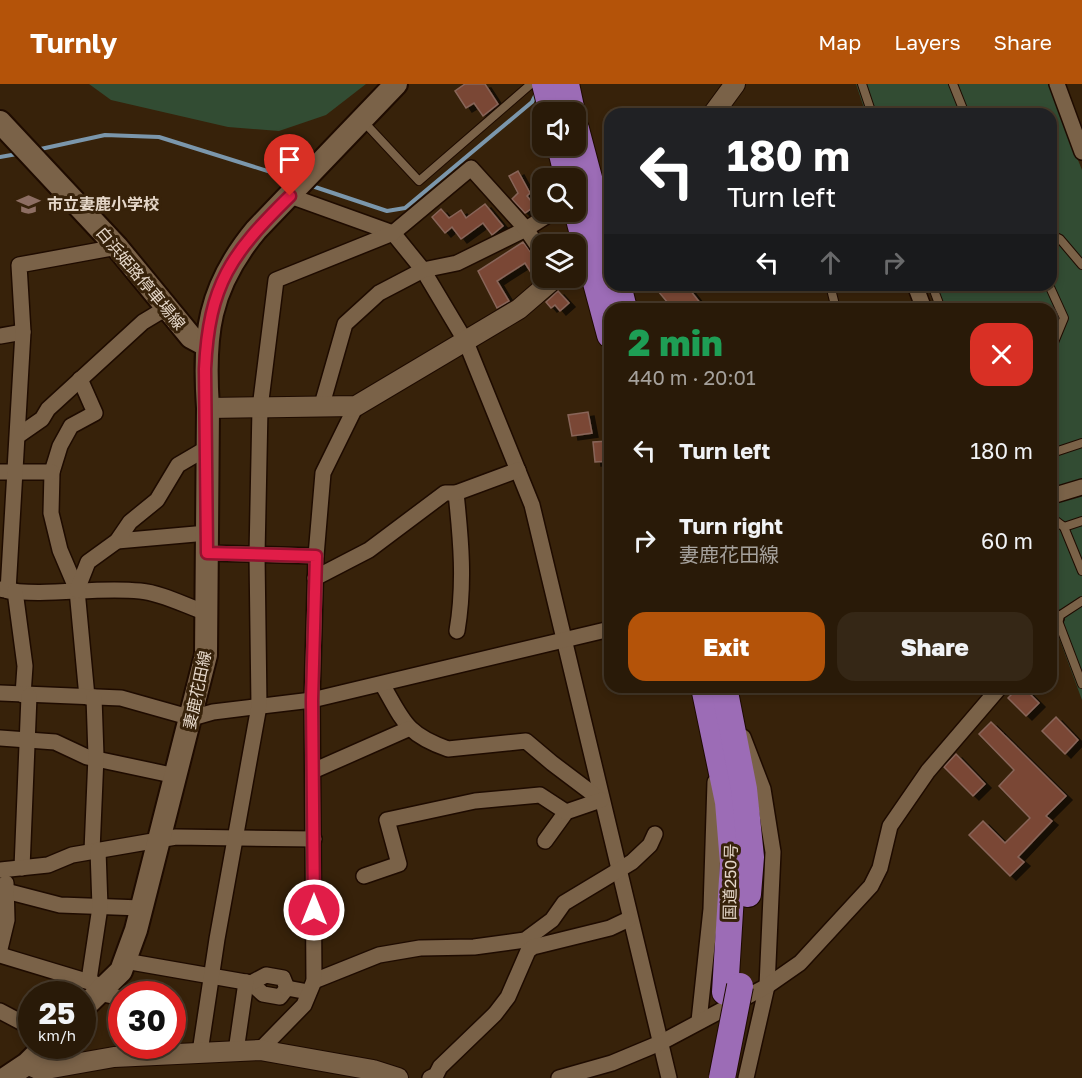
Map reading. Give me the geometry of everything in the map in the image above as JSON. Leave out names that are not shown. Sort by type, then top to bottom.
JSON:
[{"type":"highway","points":[[545,84],[550,102]]},
{"type":"highway","points":[[566,84],[570,102]]},
{"type":"highway","points":[[584,156],[604,218]]},
{"type":"highway","points":[[580,222],[604,310]]},
{"type":"highway","points":[[592,259],[604,234]]},
{"type":"highway","name":"国道250号","points":[[706,1078],[732,989],[733,863],[728,802],[717,743],[718,693]]},
{"type":"highway","name":"国道250号","points":[[719,693],[744,789],[751,857],[722,1078]]},
{"type":"main road","name":"白浜姫路停車場線","points":[[0,122],[9,144],[34,159],[117,247],[168,307],[190,337],[206,345],[215,296],[238,251],[396,84]]},
{"type":"main road","name":"妻鹿花田線","points":[[99,994],[121,970],[141,908],[192,718],[206,655],[208,408],[206,345]]},
{"type":"main road","points":[[6,1078],[32,1059]]},
{"type":"street","points":[[717,108],[735,84]]},
{"type":"street","points":[[1058,84],[1082,152]]},
{"type":"street","points":[[200,1052],[211,975],[259,706],[257,555],[260,408],[276,280],[393,233],[471,168],[532,238]]},
{"type":"street","points":[[299,186],[393,233],[423,270],[466,342],[532,505],[617,869],[669,1078]]},
{"type":"street","points":[[321,408],[345,324],[379,293],[423,270],[457,263],[537,222]]},
{"type":"street","points":[[22,868],[27,741],[25,666],[8,590],[19,435],[22,332],[19,265],[117,247]]},
{"type":"street","points":[[208,408],[356,406],[519,309],[543,288]]},
{"type":"street","points":[[19,435],[42,419],[48,409],[143,322],[168,307]]},
{"type":"street","points":[[0,336],[22,332]]},
{"type":"street","points":[[0,955],[99,994],[100,907],[95,851],[96,756],[77,590],[60,550],[51,513],[52,472],[60,446],[70,426],[95,413],[80,380]]},
{"type":"street","points":[[260,1050],[304,1005],[311,987],[314,839],[312,700],[316,556],[323,473],[356,406]]},
{"type":"street","points":[[77,590],[88,562],[117,541],[130,522],[156,500],[178,465],[207,448]]},
{"type":"street","points":[[315,578],[369,550],[445,493],[456,493],[518,470]]},
{"type":"street","points":[[0,472],[52,472]]},
{"type":"street","points":[[1057,494],[1082,486]]},
{"type":"street","points":[[456,493],[462,555],[462,600],[457,631]]},
{"type":"street","points":[[117,541],[207,543],[257,555],[316,556]]},
{"type":"street","points":[[8,590],[37,594],[77,590],[142,591],[207,613]]},
{"type":"street","points":[[0,693],[121,698],[192,718],[259,706],[312,700],[604,631]]},
{"type":"street","points":[[382,684],[408,729],[448,749],[526,741],[601,800]]},
{"type":"street","points":[[719,693],[764,789],[773,852],[767,986],[746,1078]]},
{"type":"street","points":[[559,1078],[612,1063],[660,1042],[767,986],[800,963],[871,886],[880,868],[890,826],[928,771],[995,693]]},
{"type":"street","points":[[313,771],[408,729]]},
{"type":"street","points":[[0,738],[55,742],[87,757],[96,756],[111,763],[176,776]]},
{"type":"street","points":[[699,1021],[711,909],[717,743]]},
{"type":"street","points":[[364,876],[399,864],[387,820],[475,801],[540,795],[566,812]]},
{"type":"street","points":[[545,841],[566,812],[601,800]]},
{"type":"street","points":[[124,961],[248,982],[266,975],[283,978],[287,988],[311,987],[379,955],[420,948],[474,946],[525,940],[552,920],[564,903],[643,852],[650,845],[655,834]]},
{"type":"street","points":[[0,949],[7,920],[3,869],[48,865],[72,855],[176,837],[314,839]]},
{"type":"street","points":[[6,891],[60,905],[141,908]]},
{"type":"street","points":[[430,1078],[436,1075],[446,1060],[495,1014],[508,997],[528,951],[533,947],[610,928],[629,919]]},
{"type":"street","points":[[236,1051],[248,982]]},
{"type":"street","points":[[0,1011],[18,1021]]},
{"type":"street","points":[[186,1052],[260,1050],[373,1070],[398,1078]]},
{"type":"street","points":[[27,1064],[40,1070],[108,1056]]},
{"type":"lane","points":[[361,119],[419,182],[531,84]]},
{"type":"lane","points":[[862,84],[870,108]]},
{"type":"lane","points":[[953,84],[963,108]]},
{"type":"lane","points":[[1057,238],[1082,266]]},
{"type":"lane","points":[[1052,291],[1064,318],[1057,335]]},
{"type":"lane","points":[[1057,451],[1082,443]]},
{"type":"lane","points":[[1057,521],[1064,526],[1082,571]]},
{"type":"lane","points":[[1064,526],[1082,521]]},
{"type":"lane","points":[[1057,614],[1082,601]]},
{"type":"lane","points":[[1057,625],[1082,684]]},
{"type":"green space","points":[[89,84],[366,84],[326,115],[279,131],[228,127],[111,100]]},
{"type":"green space","points":[[856,84],[1048,84],[1082,170],[1082,700],[1057,632],[1057,303],[934,303],[929,291],[1057,291],[1057,108],[864,108]]},
{"type":"building","points":[[465,84],[485,84],[498,104],[483,116],[474,103],[466,108],[455,91]]},
{"type":"building","points":[[518,171],[530,193],[527,196],[532,202],[532,208],[525,213],[512,199],[518,193],[509,176]]},
{"type":"building","points":[[485,204],[503,226],[492,235],[483,223],[461,239],[452,227],[445,233],[432,217],[441,209],[449,218],[461,210],[466,218]]},
{"type":"building","points":[[523,242],[532,254],[532,274],[525,263],[497,281],[509,301],[497,308],[478,271]]},
{"type":"building","points":[[558,291],[569,303],[560,311],[555,305],[551,308],[546,302]]},
{"type":"building","points":[[658,291],[691,291],[700,303],[668,303]]},
{"type":"building","points":[[588,412],[592,433],[572,436],[568,415]]},
{"type":"building","points":[[604,441],[604,461],[595,462],[593,442]]},
{"type":"building","points":[[1013,693],[1029,693],[1039,703],[1026,716],[1008,698]]},
{"type":"building","points":[[1056,717],[1078,740],[1065,754],[1042,731]]},
{"type":"building","points":[[991,722],[1066,796],[1046,816],[1052,821],[1018,857],[1024,862],[1010,876],[969,835],[983,821],[1005,843],[1030,818],[999,786],[1014,770],[979,734]]},
{"type":"building","points":[[956,754],[985,784],[973,796],[944,767]]},
{"type":"waterway","points":[[309,185],[387,211],[405,208],[532,102],[537,92]]},
{"type":"waterway","points":[[36,150],[105,135],[159,137],[293,179]]},
{"type":"waterway","points":[[0,157],[17,154]]},
{"type":"place","name":"市立妻鹿小学校","points":[[29,204]]},
{"type":"route","points":[[290,196],[238,251],[215,296],[206,345],[205,369],[208,408],[207,553],[316,556],[312,700],[314,910]]}]
